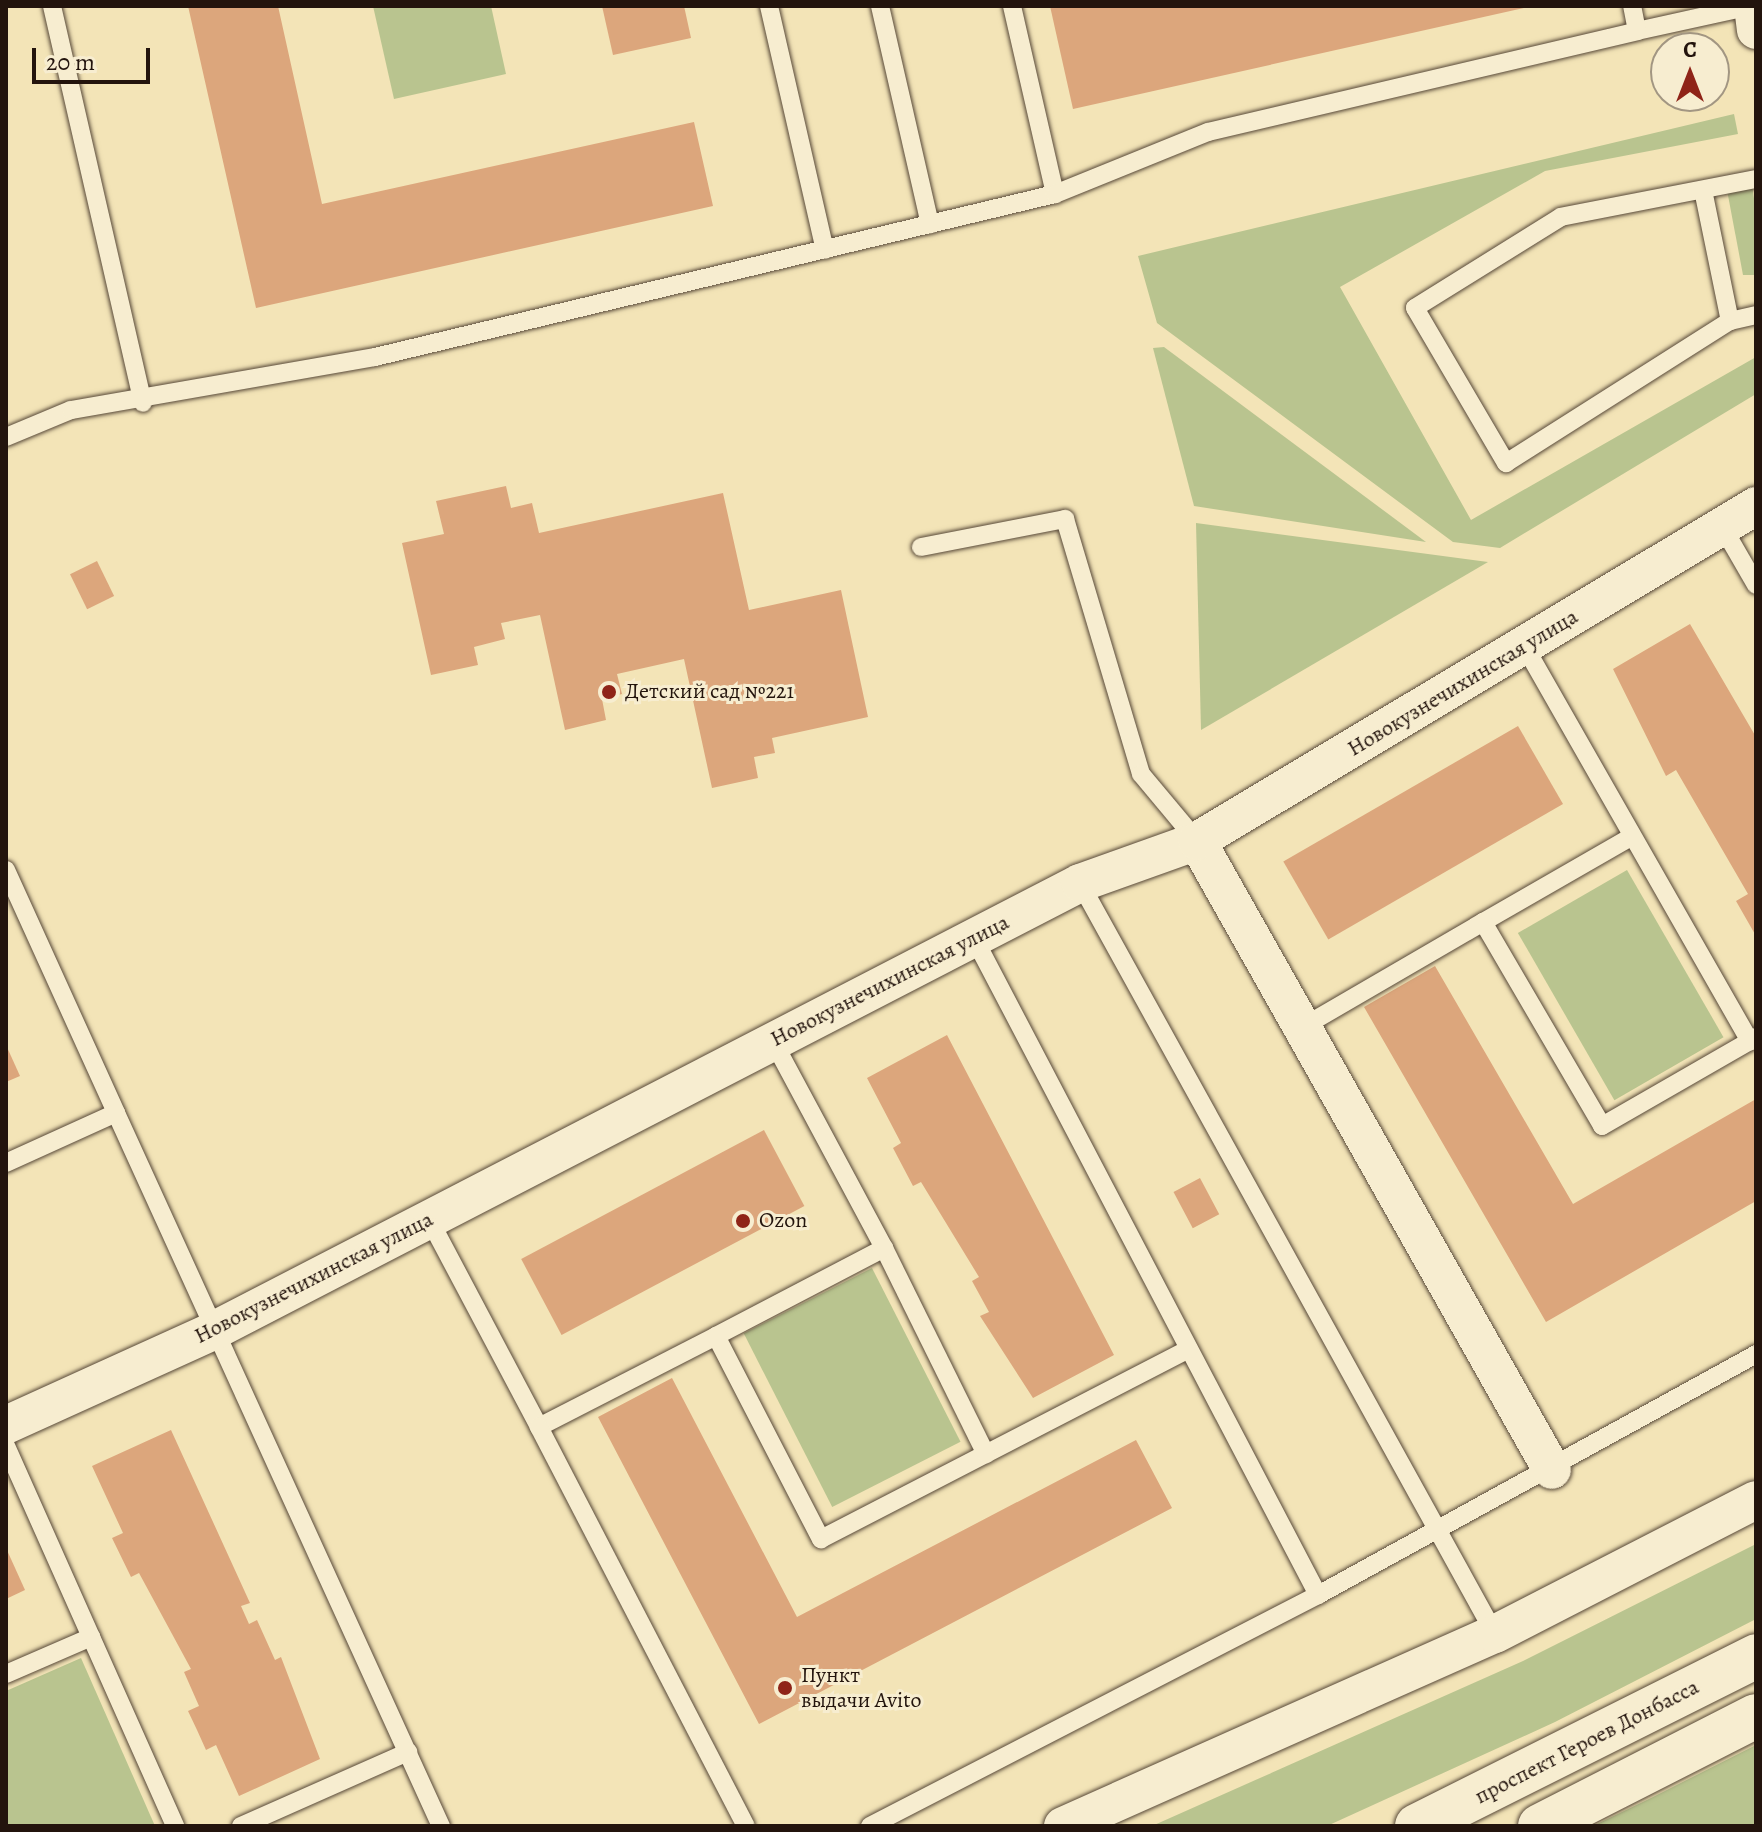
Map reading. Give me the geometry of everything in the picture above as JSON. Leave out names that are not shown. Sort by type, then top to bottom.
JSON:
[{"type":"street","points":[[1752,6],[1756,30]]},
{"type":"street","name":"Новокузнечихинская улица","points":[[6,1425],[215,1330],[1080,883],[1197,841],[1756,506]]},
{"type":"street","points":[[1197,841],[1552,1470]]},
{"type":"street","points":[[1063,1826],[1495,1634],[1756,1500]]},
{"type":"street","name":"проспект Героев Донбасса","points":[[1417,1826],[1756,1656]]},
{"type":"street","points":[[1540,1826],[1756,1716]]},
{"type":"lane","points":[[52,6],[143,403]]},
{"type":"lane","points":[[769,6],[825,250]]},
{"type":"lane","points":[[880,6],[930,224]]},
{"type":"lane","points":[[1012,6],[1055,194]]},
{"type":"lane","points":[[1632,6],[1637,31]]},
{"type":"lane","points":[[6,437],[71,410],[143,403],[375,357],[1055,194],[1208,132],[1752,6]]},
{"type":"lane","points":[[1756,179],[1561,217],[1415,308],[1506,463],[1730,321],[1756,315]]},
{"type":"lane","points":[[1703,190],[1730,321]]},
{"type":"lane","points":[[921,547],[1065,519],[1141,774],[1197,841]]},
{"type":"lane","points":[[1722,526],[1756,585]]},
{"type":"lane","points":[[1483,922],[1602,1126],[1753,1039],[1631,837],[1525,647]]},
{"type":"lane","points":[[1301,1028],[1631,837]]},
{"type":"lane","points":[[6,870],[441,1826]]},
{"type":"lane","points":[[1080,883],[1435,1531],[1495,1634]]},
{"type":"lane","points":[[974,938],[1318,1595]]},
{"type":"lane","points":[[773,1041],[884,1248],[986,1454]]},
{"type":"lane","points":[[6,1163],[116,1113]]},
{"type":"lane","points":[[429,1219],[746,1826]]},
{"type":"lane","points":[[539,1427],[884,1248]]},
{"type":"lane","points":[[716,1336],[821,1539],[1189,1349]]},
{"type":"lane","points":[[870,1826],[1318,1595],[1552,1470],[1756,1354]]},
{"type":"lane","points":[[6,1446],[175,1826]]},
{"type":"lane","points":[[6,1674],[91,1637]]},
{"type":"lane","points":[[241,1826],[408,1752]]},
{"type":"green space","points":[[373,6],[491,6],[506,74],[394,99]]},
{"type":"green space","points":[[1734,114],[1738,134],[1545,171],[1340,287],[1471,520],[1756,357],[1756,394],[1500,548],[1453,542],[1157,323],[1138,256]]},
{"type":"green space","points":[[1752,184],[1756,213],[1756,275],[1743,275],[1727,190]]},
{"type":"green space","points":[[1164,347],[1426,542],[1194,506],[1153,348]]},
{"type":"green space","points":[[1196,523],[1488,562],[1201,730]]},
{"type":"green space","points":[[1627,870],[1724,1037],[1614,1100],[1518,933]]},
{"type":"green space","points":[[872,1268],[961,1442],[832,1507],[744,1333]]},
{"type":"green space","points":[[1756,1544],[1756,1619],[1555,1722],[1327,1826],[1152,1826],[1523,1661]]},
{"type":"green space","points":[[81,1658],[155,1826],[6,1826],[6,1691]]},
{"type":"green space","points":[[1756,1745],[1756,1826],[1593,1826],[1651,1798]]},
{"type":"building","points":[[188,6],[278,6],[322,204],[694,122],[713,206],[256,308]]},
{"type":"building","points":[[602,6],[684,6],[691,38],[613,55]]},
{"type":"building","points":[[1050,6],[1528,6],[1528,7],[1073,109]]},
{"type":"building","points":[[506,486],[511,508],[532,503],[539,533],[723,493],[749,610],[841,590],[868,717],[772,738],[775,753],[754,757],[758,778],[712,788],[684,659],[617,674],[622,694],[602,699],[606,720],[565,730],[540,615],[501,623],[505,639],[474,647],[478,665],[431,675],[402,543],[444,534],[436,501]]},
{"type":"building","points":[[97,561],[114,596],[87,609],[70,574]]},
{"type":"building","points":[[1690,624],[1756,737],[1756,936],[1736,901],[1748,894],[1676,770],[1666,776],[1613,669]]},
{"type":"building","points":[[1518,726],[1563,804],[1328,939],[1283,862]]},
{"type":"building","points":[[1435,966],[1573,1204],[1756,1099],[1756,1201],[1546,1322],[1364,1007]]},
{"type":"building","points":[[947,1035],[1114,1355],[1033,1398],[980,1316],[989,1312],[972,1281],[979,1277],[921,1182],[913,1186],[893,1148],[901,1143],[867,1078]]},
{"type":"building","points":[[6,1045],[20,1076],[6,1082]]},
{"type":"building","points":[[764,1130],[804,1206],[562,1335],[521,1259]]},
{"type":"building","points":[[1200,1178],[1219,1214],[1193,1228],[1174,1192]]},
{"type":"building","points":[[672,1378],[797,1617],[1136,1440],[1172,1508],[759,1724],[598,1417]]},
{"type":"building","points":[[171,1430],[250,1603],[241,1606],[249,1624],[257,1620],[275,1660],[281,1657],[320,1759],[239,1796],[216,1745],[206,1750],[188,1711],[199,1706],[184,1672],[191,1669],[139,1573],[131,1577],[112,1538],[123,1533],[92,1466]]},
{"type":"building","points":[[6,1548],[25,1590],[6,1599]]},
{"type":"place","name":"Детский сад №221","points":[[609,692]]},
{"type":"place","name":"Ozon","points":[[743,1221]]},
{"type":"place","name":"Пункт выдачи Avito","points":[[785,1688]]}]
